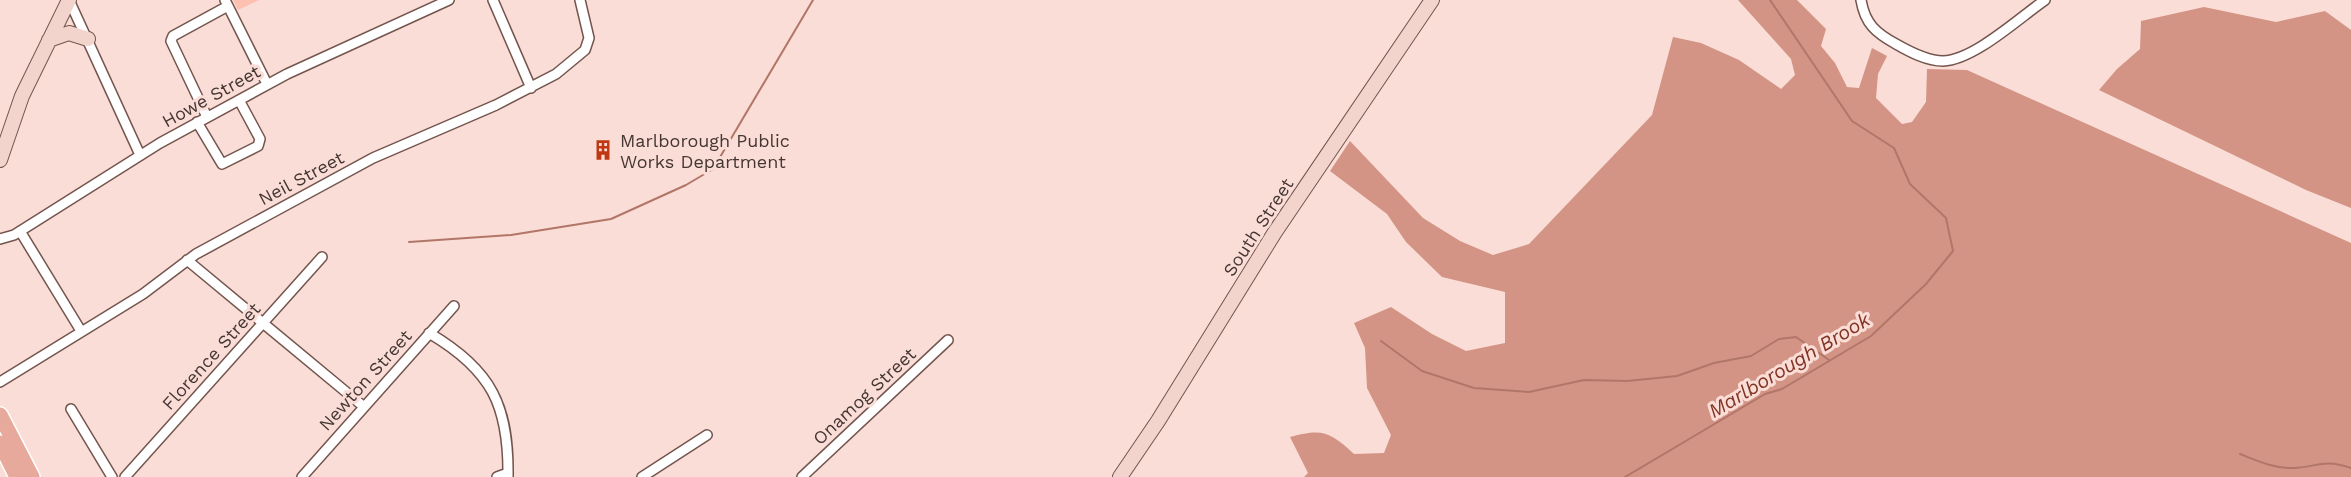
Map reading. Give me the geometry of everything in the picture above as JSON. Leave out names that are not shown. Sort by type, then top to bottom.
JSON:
[{"type":"main road","points":[[0,160],[22,96],[69,0]]},
{"type":"main road","name":"South Street","points":[[1120,477],[1158,422],[1275,232],[1432,0]]},
{"type":"main road","points":[[49,40],[69,33],[88,39]]},
{"type":"main road","points":[[0,129],[22,96]]},
{"type":"main road","points":[[0,415],[32,477]]},
{"type":"main road","points":[[0,443],[17,477]]},
{"type":"street","points":[[69,0],[140,155]]},
{"type":"street","name":"Howe Street","points":[[0,239],[20,231],[140,155],[267,84],[449,0]]},
{"type":"street","points":[[493,0],[531,88]]},
{"type":"street","name":"Neil Street","points":[[0,382],[143,294],[187,260],[373,158],[531,88],[556,74],[585,50],[589,38],[580,0]]},
{"type":"street","points":[[1861,0],[1867,20],[1875,32],[1909,51],[1942,61],[1969,54],[2044,0]]},
{"type":"street","points":[[207,117],[171,41],[173,36],[227,3],[267,84]]},
{"type":"street","points":[[197,122],[222,164],[258,146],[260,139],[239,100]]},
{"type":"street","points":[[20,231],[81,331]]},
{"type":"street","name":"Florence Street","points":[[124,477],[322,257]]},
{"type":"street","points":[[187,260],[363,406]]},
{"type":"street","name":"Newton Street","points":[[302,477],[454,306]]},
{"type":"street","points":[[429,333],[458,353],[492,387],[505,423],[508,475],[497,477]]},
{"type":"street","name":"Onamog Street","points":[[802,477],[948,340]]},
{"type":"street","points":[[71,409],[112,477]]},
{"type":"street","points":[[642,477],[655,475],[707,435]]},
{"type":"shaded area","points":[[233,0],[259,0],[238,10]]},
{"type":"shaded area","points":[[1738,0],[1797,0],[1826,29],[1821,46],[1835,63],[1847,87],[1859,88],[1872,48],[1887,56],[1878,74],[1876,98],[1902,124],[1912,122],[1926,102],[1927,69],[1967,70],[2351,243],[2351,477],[1304,477],[1308,473],[1290,437],[1311,433],[1325,434],[1339,441],[1354,454],[1384,453],[1391,435],[1367,388],[1365,348],[1354,323],[1391,307],[1432,334],[1466,351],[1505,343],[1505,292],[1442,277],[1406,242],[1387,214],[1330,171],[1350,141],[1423,218],[1460,241],[1493,255],[1529,244],[1652,115],[1673,37],[1701,43],[1739,60],[1781,89],[1795,75],[1791,59]]},
{"type":"shaded area","points":[[2204,7],[2276,22],[2325,11],[2351,30],[2351,208],[2306,190],[2099,90],[2117,69],[2140,49],[2141,21]]},
{"type":"waterway","points":[[409,242],[511,235],[611,219],[686,185],[713,169],[813,0]]},
{"type":"waterway","name":"Marlborough Brook","points":[[1625,477],[1765,394],[1782,389],[1871,336],[1926,284],[1953,251],[1946,218],[1910,184],[1894,148],[1852,121],[1770,0]]},
{"type":"waterway","points":[[1381,341],[1422,371],[1474,388],[1529,392],[1584,380],[1627,381],[1677,376],[1714,363],[1751,356],[1779,339],[1796,337],[1829,360]]},
{"type":"waterway","points":[[2240,454],[2280,467],[2295,468],[2328,464],[2351,468]]},
{"type":"place","name":"Marlborough Public Works Department","points":[[603,150]]}]
